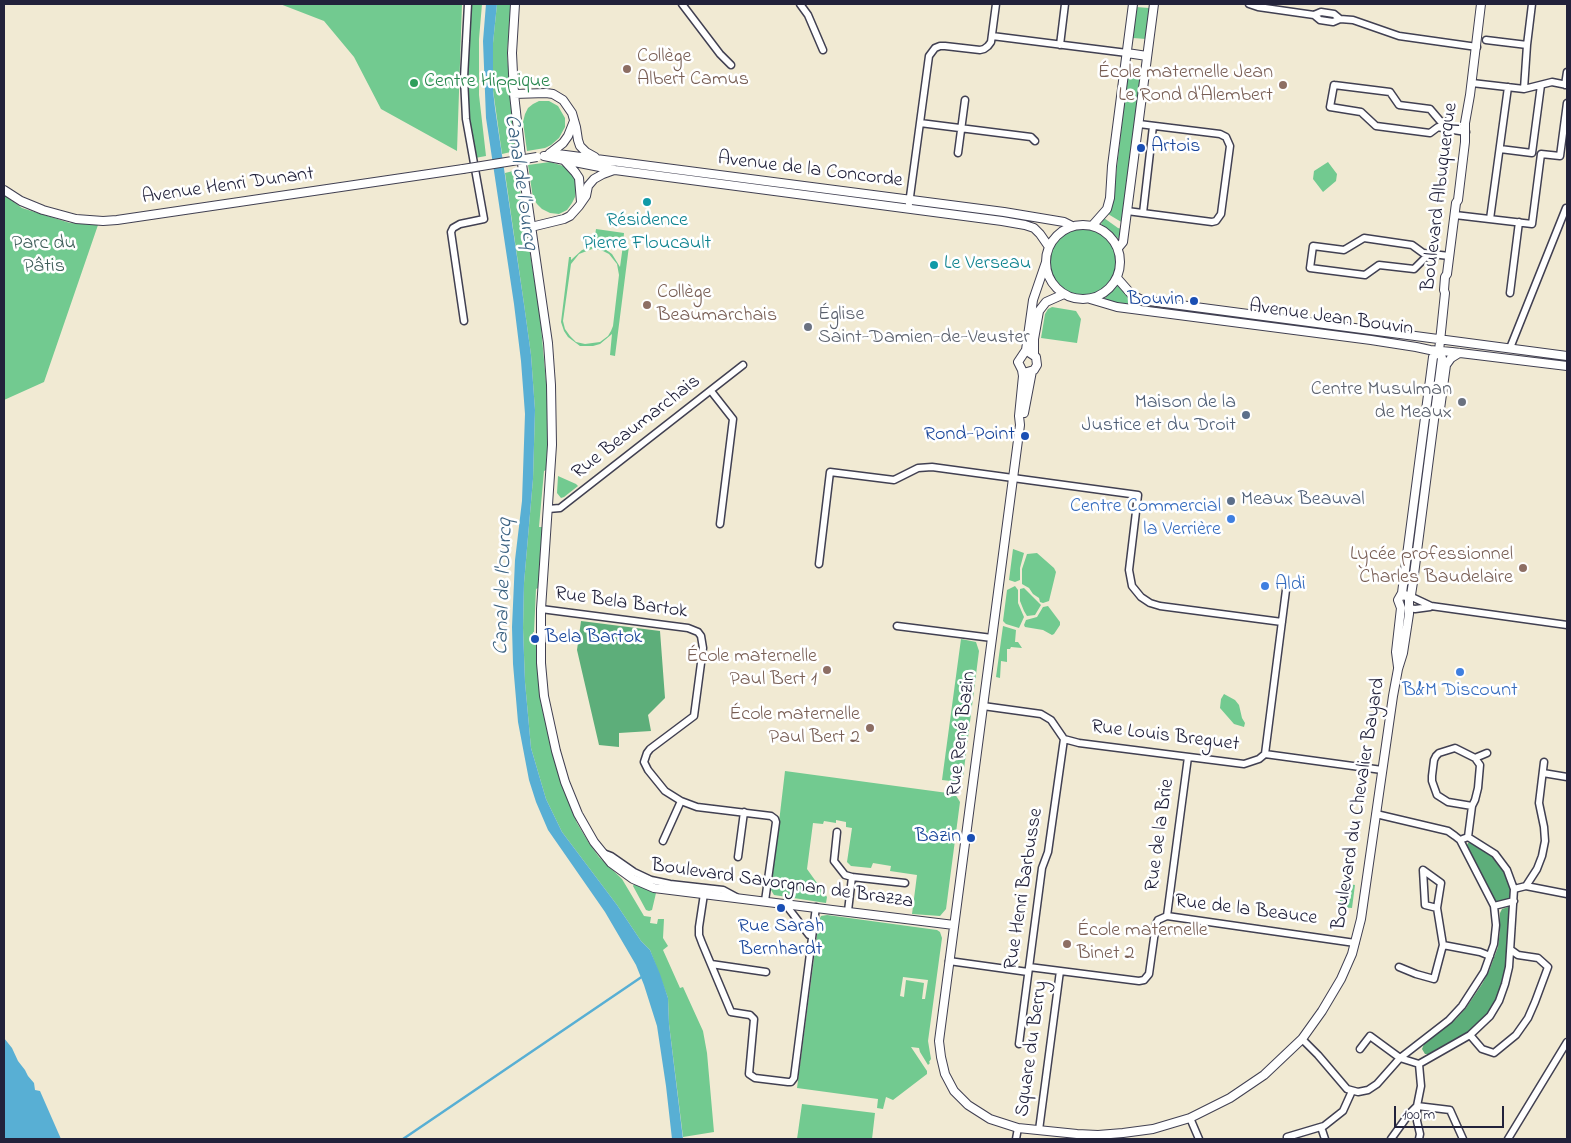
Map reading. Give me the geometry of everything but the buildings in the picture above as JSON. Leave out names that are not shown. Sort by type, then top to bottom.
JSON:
[{"type":"street","points":[[464,321],[451,232],[452,228],[460,224],[484,219],[466,119],[464,78],[468,4]]},
{"type":"street","name":"Boulevard Savorgnan de Brazza","points":[[515,4],[512,52],[514,94],[521,157],[548,343],[551,378],[552,445],[541,608],[540,647],[542,680],[556,751],[568,790],[578,814],[602,853],[633,879],[646,885],[660,889],[954,925]]},
{"type":"street","points":[[682,4],[730,65]]},
{"type":"street","points":[[800,4],[808,15],[823,50]]},
{"type":"street","points":[[908,208],[931,51],[945,46],[984,49],[991,42],[996,4]]},
{"type":"street","points":[[1060,45],[1065,4]]},
{"type":"street","points":[[1092,226],[1108,205],[1133,4]]},
{"type":"street","points":[[1118,248],[1123,242],[1128,211],[1154,4]]},
{"type":"street","points":[[1249,4],[1314,16],[1326,21],[1353,20],[1399,36],[1476,47]]},
{"type":"street","name":"Boulevard Albuquerque","points":[[1439,351],[1445,278],[1458,200],[1466,132],[1465,123],[1472,83],[1481,4]]},
{"type":"street","points":[[1524,89],[1532,4]]},
{"type":"street","points":[[992,36],[1147,56]]},
{"type":"street","points":[[1486,40],[1527,45]]},
{"type":"street","points":[[1472,83],[1524,89],[1552,82],[1566,85],[1567,72]]},
{"type":"street","points":[[1447,129],[1430,109],[1399,105],[1390,92],[1334,85],[1330,106],[1361,112],[1376,126],[1430,133],[1438,127],[1447,129],[1466,132]]},
{"type":"street","points":[[1500,149],[1532,153],[1541,85]]},
{"type":"street","points":[[1490,219],[1508,88]]},
{"type":"street","points":[[514,94],[546,93],[558,96],[564,100],[570,107],[580,146],[597,159]]},
{"type":"street","points":[[958,153],[965,100]]},
{"type":"street","points":[[1455,215],[1532,224],[1541,154],[1560,156],[1567,103]]},
{"type":"street","points":[[1447,129],[1450,115]]},
{"type":"street","points":[[544,155],[563,143],[574,121]]},
{"type":"street","points":[[920,123],[1031,137],[1035,141]]},
{"type":"street","points":[[1128,211],[1212,222],[1218,219],[1221,214],[1230,146],[1226,137],[1220,134],[1139,124]]},
{"type":"street","points":[[1143,213],[1153,126]]},
{"type":"street","name":"Avenue de la Concorde","points":[[544,155],[597,159],[1004,212],[1064,222],[1072,226]]},
{"type":"street","name":"Avenue de la Concorde","points":[[544,155],[614,170],[1002,220],[1034,228],[1049,248]]},
{"type":"street","name":"Avenue Henri Dunant","points":[[4,190],[21,201],[43,210],[76,219],[103,221],[462,169],[544,155]]},
{"type":"street","points":[[564,160],[579,178],[582,202]]},
{"type":"street","points":[[531,227],[570,216],[586,196],[588,186],[594,179],[614,170]]},
{"type":"street","points":[[1510,348],[1566,208]]},
{"type":"street","points":[[1510,292],[1519,222]]},
{"type":"street","points":[[1046,262],[1050,279],[1056,288],[1064,294],[1080,300],[1101,295],[1111,288],[1120,268],[1118,248],[1104,230],[1083,225],[1072,226],[1058,234],[1049,248],[1033,300],[1026,350],[1018,362],[1025,372],[1032,371],[1037,365],[1034,355],[1034,344],[1039,311],[1046,302],[1064,294]]},
{"type":"street","points":[[1430,254],[1414,269],[1379,265],[1365,275],[1310,268],[1313,246],[1344,250],[1364,238],[1412,245],[1423,253],[1449,256]]},
{"type":"street","name":"Avenue Jean Bouvin","points":[[1117,278],[1132,295],[1142,300],[1567,356]]},
{"type":"street","name":"Avenue Jean Bouvin","points":[[1090,299],[1117,307],[1439,351],[1567,366]]},
{"type":"street","points":[[1405,608],[1406,597],[1433,357],[1439,351],[1442,358],[1411,595],[1406,597],[1398,600],[1405,608],[1415,610],[1431,606]]},
{"type":"street","points":[[1431,445],[1439,421],[1446,365],[1459,352]]},
{"type":"street","points":[[1024,354],[1034,355]]},
{"type":"street","name":"Rue Beaumarchais","points":[[548,509],[560,508],[711,392],[743,365]]},
{"type":"street","name":"Rue René Bazin","points":[[1020,425],[1022,370]]},
{"type":"street","name":"Rue René Bazin","points":[[939,1048],[1020,425],[1032,371]]},
{"type":"street","points":[[711,392],[733,419],[720,524]]},
{"type":"street","points":[[819,564],[830,472],[894,480],[918,468],[932,467],[1138,495],[1129,576],[1135,590],[1141,597],[1150,603],[1160,606],[1282,622]]},
{"type":"street","points":[[1266,754],[1286,590]]},
{"type":"street","points":[[1406,597],[1414,598],[1431,606],[1567,625]]},
{"type":"street","name":"Rue Bela Bartok","points":[[541,608],[688,628],[698,632],[703,648],[694,716],[650,749],[644,758],[644,762],[665,791],[681,801],[697,807],[771,816],[775,819],[765,901]]},
{"type":"street","name":"Boulevard du Chevalier Bayard","points":[[939,1048],[946,1074],[954,1091],[974,1110],[990,1119],[1018,1128],[1078,1134],[1112,1134],[1153,1128],[1190,1118],[1230,1098],[1278,1063],[1302,1039],[1335,991],[1347,967],[1355,943],[1364,905],[1398,669],[1396,652],[1405,608]]},
{"type":"street","points":[[897,626],[992,638]]},
{"type":"street","name":"Rue Louis Breguet","points":[[983,706],[1041,714],[1051,720],[1064,739],[1078,743],[1244,764],[1259,759],[1266,754],[1382,770]]},
{"type":"street","name":"Rue Henri Barbusse","points":[[1019,1044],[1042,868],[1048,852],[1064,739]]},
{"type":"street","points":[[1468,837],[1480,765],[1474,758],[1455,748],[1439,753],[1434,760],[1432,776],[1437,795],[1452,803],[1472,806]]},
{"type":"street","points":[[1474,758],[1486,753]]},
{"type":"street","name":"Rue de la Brie","points":[[1166,916],[1188,757]]},
{"type":"street","points":[[1526,886],[1537,869],[1545,842],[1539,803],[1544,762]]},
{"type":"street","points":[[1543,773],[1567,777]]},
{"type":"street","points":[[664,841],[681,801]]},
{"type":"street","points":[[738,857],[744,812]]},
{"type":"street","points":[[1302,1039],[1329,1067],[1342,1084],[1352,1091],[1362,1092],[1372,1088],[1400,1058],[1449,1020],[1462,1006],[1484,972],[1490,956],[1496,935],[1494,906],[1460,840],[1448,831],[1376,814]]},
{"type":"street","points":[[837,832],[834,861],[845,876],[905,883]]},
{"type":"street","points":[[1460,840],[1468,837]]},
{"type":"street","points":[[1360,1048],[1370,1036],[1400,1058],[1419,1064],[1470,1035],[1490,1016],[1499,1001],[1505,984],[1511,950],[1514,889],[1507,870],[1495,854],[1468,837]]},
{"type":"street","points":[[602,853],[611,856],[634,872],[651,880],[723,890],[739,898]]},
{"type":"street","points":[[1399,967],[1434,979],[1443,945],[1437,908],[1441,882],[1423,870],[1425,905],[1437,908]]},
{"type":"street","points":[[848,911],[852,877]]},
{"type":"street","points":[[1514,889],[1526,886],[1567,894]]},
{"type":"street","points":[[704,894],[699,935],[731,1012],[750,1015],[754,1019],[749,1074],[755,1078],[788,1082],[791,1082],[794,1078],[816,907]]},
{"type":"street","points":[[1494,906],[1514,901]]},
{"type":"street","points":[[789,904],[789,909],[809,935],[812,936]]},
{"type":"street","name":"Rue de la Beauce","points":[[1060,971],[1139,981],[1147,977],[1156,924],[1158,920],[1166,916],[1355,943]]},
{"type":"street","points":[[1443,945],[1480,952],[1490,956]]},
{"type":"street","points":[[1470,1035],[1482,1049],[1494,1053],[1516,1035],[1528,1018],[1548,967],[1538,958],[1518,955],[1511,950]]},
{"type":"street","points":[[949,961],[1028,970],[1060,971]]},
{"type":"street","points":[[711,964],[766,972]]},
{"type":"street","name":"Square du Berry","points":[[1039,1130],[1060,971]]},
{"type":"street","points":[[1508,1139],[1567,1042]]},
{"type":"street","points":[[1419,1064],[1420,1086],[1417,1106],[1419,1139]]},
{"type":"street","points":[[1290,1139],[1288,1137],[1321,1127],[1343,1111],[1352,1091]]},
{"type":"street","points":[[1390,1139],[1417,1106]]},
{"type":"street","points":[[1417,1106],[1450,1110],[1463,1139]]},
{"type":"street","points":[[1190,1118],[1199,1139]]},
{"type":"street","points":[[1321,1127],[1325,1139]]},
{"type":"street","points":[[1016,1139],[1018,1128]]},
{"type":"green space","name":"Centre Hippique","points":[[280,4],[462,4],[457,151],[381,109],[354,57],[324,21]]},
{"type":"green space","points":[[472,4],[482,4],[479,39],[479,95],[486,156],[475,158],[467,115],[466,56]]},
{"type":"green space","points":[[497,4],[511,4],[507,54],[515,151],[502,154],[493,90],[493,43]]},
{"type":"green space","points":[[1136,7],[1149,8],[1146,39],[1133,38]]},
{"type":"green space","points":[[1128,72],[1141,74],[1123,223],[1108,214],[1113,201]]},
{"type":"green space","points":[[539,101],[549,101],[558,106],[565,118],[565,127],[559,138],[551,145],[527,151],[523,122],[528,108]]},
{"type":"green space","points":[[550,162],[567,167],[577,179],[575,197],[572,203],[567,210],[559,214],[550,213],[542,209],[533,198],[528,165]]},
{"type":"green space","points":[[1328,162],[1337,174],[1336,181],[1323,192],[1313,179],[1314,171]]},
{"type":"green space","points":[[517,170],[540,316],[549,414],[546,470],[544,471],[539,527],[543,527],[533,632],[534,641],[536,641],[543,713],[560,777],[577,823],[599,857],[622,879],[644,916],[651,917],[650,923],[657,924],[658,919],[664,919],[663,938],[668,946],[663,950],[680,988],[683,987],[703,1031],[707,1053],[714,1132],[683,1137],[669,1024],[668,998],[650,950],[641,941],[617,905],[562,832],[546,799],[531,748],[525,682],[523,628],[524,583],[533,479],[535,410],[531,355],[505,173]]},
{"type":"green space","name":"Parc du Pâtis","points":[[4,195],[22,208],[70,223],[98,225],[44,382],[4,400]]},
{"type":"green space","points":[[1104,218],[1122,229],[1119,239],[1101,224]]},
{"type":"green space","points":[[596,229],[624,233],[623,245],[594,242]]},
{"type":"green space","points":[[1083,229],[1095,232],[1106,239],[1113,250],[1116,262],[1113,274],[1106,285],[1095,292],[1083,295],[1071,292],[1060,285],[1053,274],[1050,262],[1053,250],[1060,239],[1071,232]]},
{"type":"green space","points":[[623,245],[629,246],[615,356],[610,355],[612,334],[600,344],[580,346],[568,337],[561,322],[569,257],[571,257],[571,260],[582,250],[597,247],[605,249],[612,254],[620,267]],"holes":[[[592,249],[601,250],[609,254],[617,264],[619,275],[613,326],[608,336],[600,342],[585,344],[576,342],[570,336],[565,329],[563,321],[571,264],[579,254]]]},
{"type":"green space","points":[[1117,285],[1130,297],[1129,304],[1107,301],[1105,299]]},
{"type":"green space","points":[[1052,307],[1076,311],[1081,319],[1077,343],[1041,338],[1045,314]]},
{"type":"green space","points":[[558,476],[578,486],[561,498],[557,493]]},
{"type":"green space","points":[[1013,549],[1024,553],[1020,568],[1020,580],[1015,582],[1009,580]]},
{"type":"green space","points":[[1037,553],[1056,572],[1049,601],[1043,603],[1040,602],[1039,598],[1029,588],[1022,584],[1022,569],[1027,554]]},
{"type":"green space","points":[[1015,586],[1018,590],[1018,603],[1024,617],[1019,628],[1006,624],[1003,621],[1007,590]]},
{"type":"green space","points":[[1024,588],[1041,605],[1035,615],[1027,616],[1024,611],[1020,601],[1020,589]]},
{"type":"green space","points":[[1048,606],[1060,622],[1054,634],[1025,627],[1026,620],[1037,617],[1043,607]]},
{"type":"green space","points":[[581,621],[660,631],[665,698],[648,715],[651,731],[619,733],[619,747],[599,745],[577,650]]},
{"type":"green space","points":[[1003,626],[1016,630],[1015,642],[1018,642],[1022,648],[1011,647],[1007,649],[1007,662],[1001,661],[1000,678],[996,677]]},
{"type":"green space","points":[[961,639],[976,642],[979,651],[963,777],[960,782],[942,780]]},
{"type":"green space","points":[[1224,694],[1235,700],[1239,705],[1245,723],[1244,727],[1234,724],[1220,708],[1221,699]]},
{"type":"green space","points":[[785,771],[955,794],[960,802],[946,909],[940,916],[912,914],[917,875],[890,871],[891,866],[873,863],[871,868],[851,866],[847,862],[852,828],[846,827],[846,822],[836,820],[836,823],[824,821],[823,824],[813,823],[807,869],[827,897],[826,903],[774,895],[771,890]]},
{"type":"green space","points":[[1472,842],[1494,856],[1502,865],[1510,884],[1511,893],[1507,901],[1496,901],[1492,897],[1466,847],[1468,843]]},
{"type":"green space","points":[[1342,883],[1355,885],[1352,908],[1339,907]]},
{"type":"green space","points":[[634,884],[656,893],[652,910],[646,910],[633,886]]},
{"type":"green space","points":[[1511,908],[1506,971],[1495,1006],[1484,1020],[1473,1029],[1431,1054],[1425,1054],[1422,1049],[1424,1044],[1456,1019],[1482,984],[1498,947],[1500,913],[1502,909]]},
{"type":"green space","points":[[827,915],[937,930],[942,938],[928,1041],[930,1063],[928,1065],[919,1048],[911,1047],[927,1071],[927,1074],[893,1100],[886,1097],[883,1109],[877,1108],[878,1099],[797,1088],[821,916]],"holes":[[[903,977],[928,980],[925,999],[922,999],[924,983],[906,980],[904,997],[900,996]]]},
{"type":"green space","points":[[802,1104],[875,1113],[872,1139],[797,1139]]},
{"type":"water","points":[[486,4],[497,4],[493,43],[493,90],[531,355],[535,410],[533,479],[524,583],[523,628],[525,682],[531,748],[546,799],[562,832],[617,905],[641,941],[650,950],[660,974],[668,998],[669,1024],[683,1139],[672,1139],[657,1026],[644,985],[636,965],[605,912],[548,830],[529,780],[518,722],[512,627],[515,560],[522,501],[525,414],[514,304],[486,118],[483,41]]},
{"type":"water","points":[[4,1038],[34,1083],[35,1090],[40,1091],[61,1139],[4,1139]]},
{"type":"waterway","points":[[403,1139],[643,976]]},
{"type":"place","name":"Collège Albert Camus","points":[[627,69]]},
{"type":"place","name":"Centre Hippique","points":[[414,83]]},
{"type":"place","name":"École maternelle Jean Le Rond d'Alembert","points":[[1283,85]]},
{"type":"place","name":"Artois","points":[[1141,148]]},
{"type":"place","name":"Résidence Pierre Floucault","points":[[647,202]]},
{"type":"place","name":"Le Verseau","points":[[934,265]]},
{"type":"place","name":"Bouvin","points":[[1194,301]]},
{"type":"place","name":"Collège Beaumarchais","points":[[647,305]]},
{"type":"place","name":"Église Saint-Damien-de-Veuster","points":[[808,327]]},
{"type":"place","name":"Centre Musulman de Meaux","points":[[1462,402]]},
{"type":"place","name":"Maison de la Justice et du Droit","points":[[1246,415]]},
{"type":"place","name":"Rond-Point","points":[[1025,436]]},
{"type":"place","name":"Meaux Beauval","points":[[1231,501]]},
{"type":"place","name":"Centre Commercial la Verrière","points":[[1231,519]]},
{"type":"place","name":"Lycée professionnel Charles Baudelaire","points":[[1523,568]]},
{"type":"place","name":"Aldi","points":[[1265,586]]},
{"type":"place","name":"Bela Bartok","points":[[535,639]]},
{"type":"place","name":"École maternelle Paul Bert 1","points":[[827,670]]},
{"type":"place","name":"B&M Discount","points":[[1460,672]]},
{"type":"place","name":"École maternelle Paul Bert 2","points":[[870,728]]},
{"type":"place","name":"Bazin","points":[[971,838]]},
{"type":"place","name":"Rue Sarah Bernhardt","points":[[781,908]]},
{"type":"place","name":"École maternelle Binet 2","points":[[1067,944]]},
{"type":"water label","name":"Canal de l'Ourcq","points":[[519,182]]},
{"type":"water label","name":"Canal de l'Ourcq","points":[[505,587]]}]
